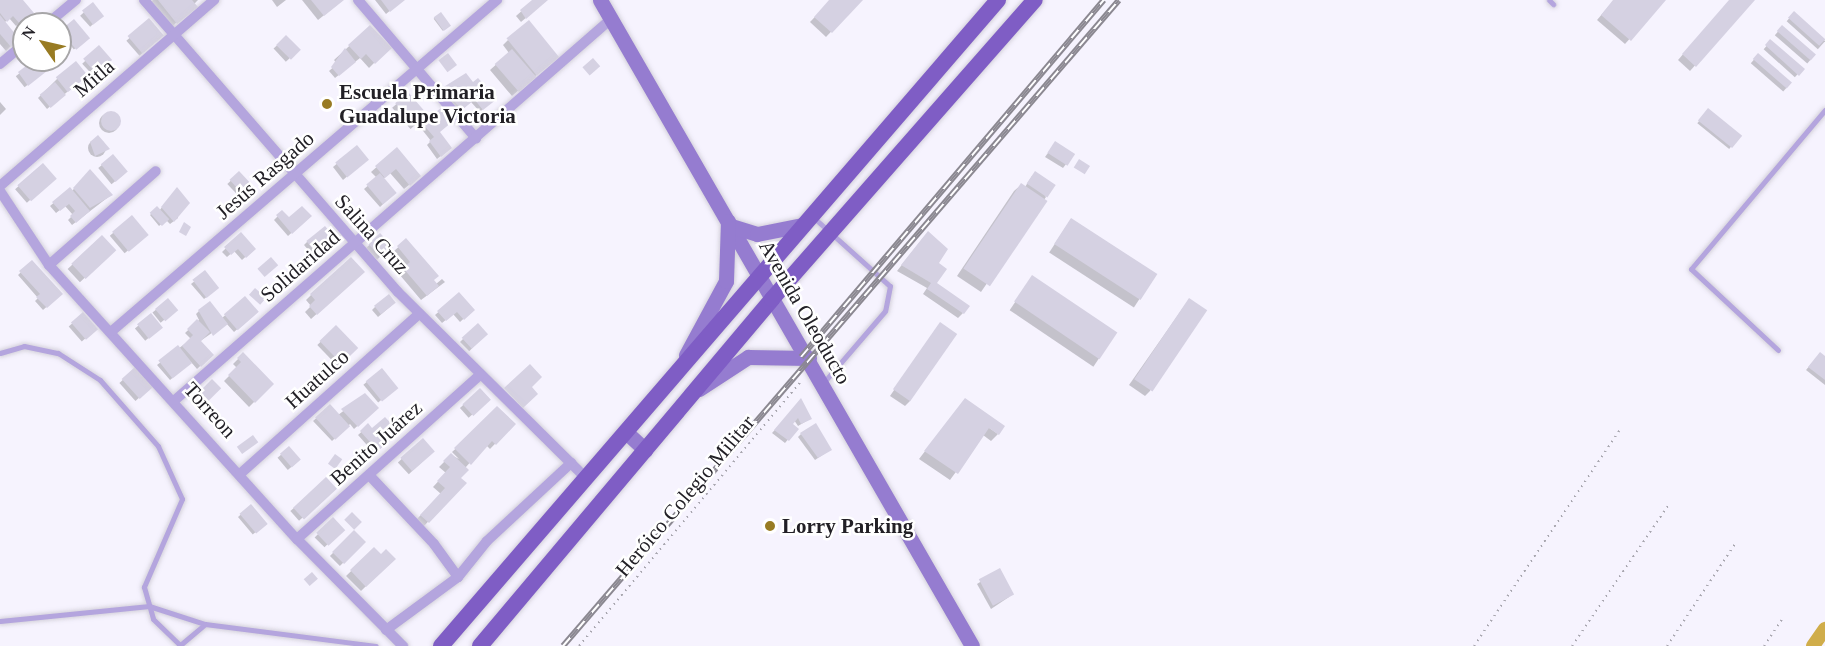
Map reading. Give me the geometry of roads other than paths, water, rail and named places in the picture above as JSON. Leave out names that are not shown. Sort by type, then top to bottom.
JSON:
[{"type":"main road","name":"Avenida Oleoducto","points":[[600,0],[760,274],[772,299],[811,362],[972,646]]},
{"type":"main road","points":[[441,646],[998,0]]},
{"type":"main road","points":[[480,646],[772,299],[1035,0]]},
{"type":"main road","points":[[674,378],[726,281],[729,224],[757,234],[807,220]]},
{"type":"main road","points":[[692,394],[748,357],[811,362]]},
{"type":"main road","points":[[627,433],[645,450]]},
{"type":"street","points":[[62,12],[76,0]]},
{"type":"street","name":"Salina Cruz","points":[[144,0],[294,177],[419,314],[587,479]]},
{"type":"street","name":"Mitla","points":[[0,186],[214,0]]},
{"type":"street","points":[[358,0],[476,138]]},
{"type":"street","name":"Jesús Rasgado","points":[[112,331],[294,177],[416,68],[497,0]]},
{"type":"street","name":"Solidaridad","points":[[175,400],[611,18]]},
{"type":"street","points":[[0,64],[12,54]]},
{"type":"street","points":[[49,265],[156,171]]},
{"type":"street","name":"Torreon","points":[[0,191],[49,265],[175,400],[297,539],[403,646]]},
{"type":"street","name":"Huatulco","points":[[240,474],[419,314]]},
{"type":"street","name":"Benito Juárez","points":[[297,539],[370,477],[480,375]]},
{"type":"street","points":[[386,630],[458,577],[487,541],[571,463]]},
{"type":"street","points":[[370,477],[434,544],[458,577]]},
{"type":"lane","points":[[1778,350],[1691,269],[1825,110]]},
{"type":"lane","points":[[807,220],[830,232],[890,286],[885,311],[823,384]]},
{"type":"lane","points":[[0,353],[24,346],[58,353],[100,380],[158,446],[182,499],[144,587],[149,606],[153,619],[179,645],[205,624]]},
{"type":"lane","points":[[0,621],[149,606],[205,624],[376,646]]},
{"type":"waterway","points":[[1813,646],[1825,629]]},
{"type":"railway","points":[[801,357],[1104,0]]},
{"type":"railway","points":[[563,646],[1119,0]]},
{"type":"place","name":"Escuela Primaria Guadalupe Victoria","points":[[327,104]]},
{"type":"place","name":"Lorry Parking","points":[[770,526]]}]
